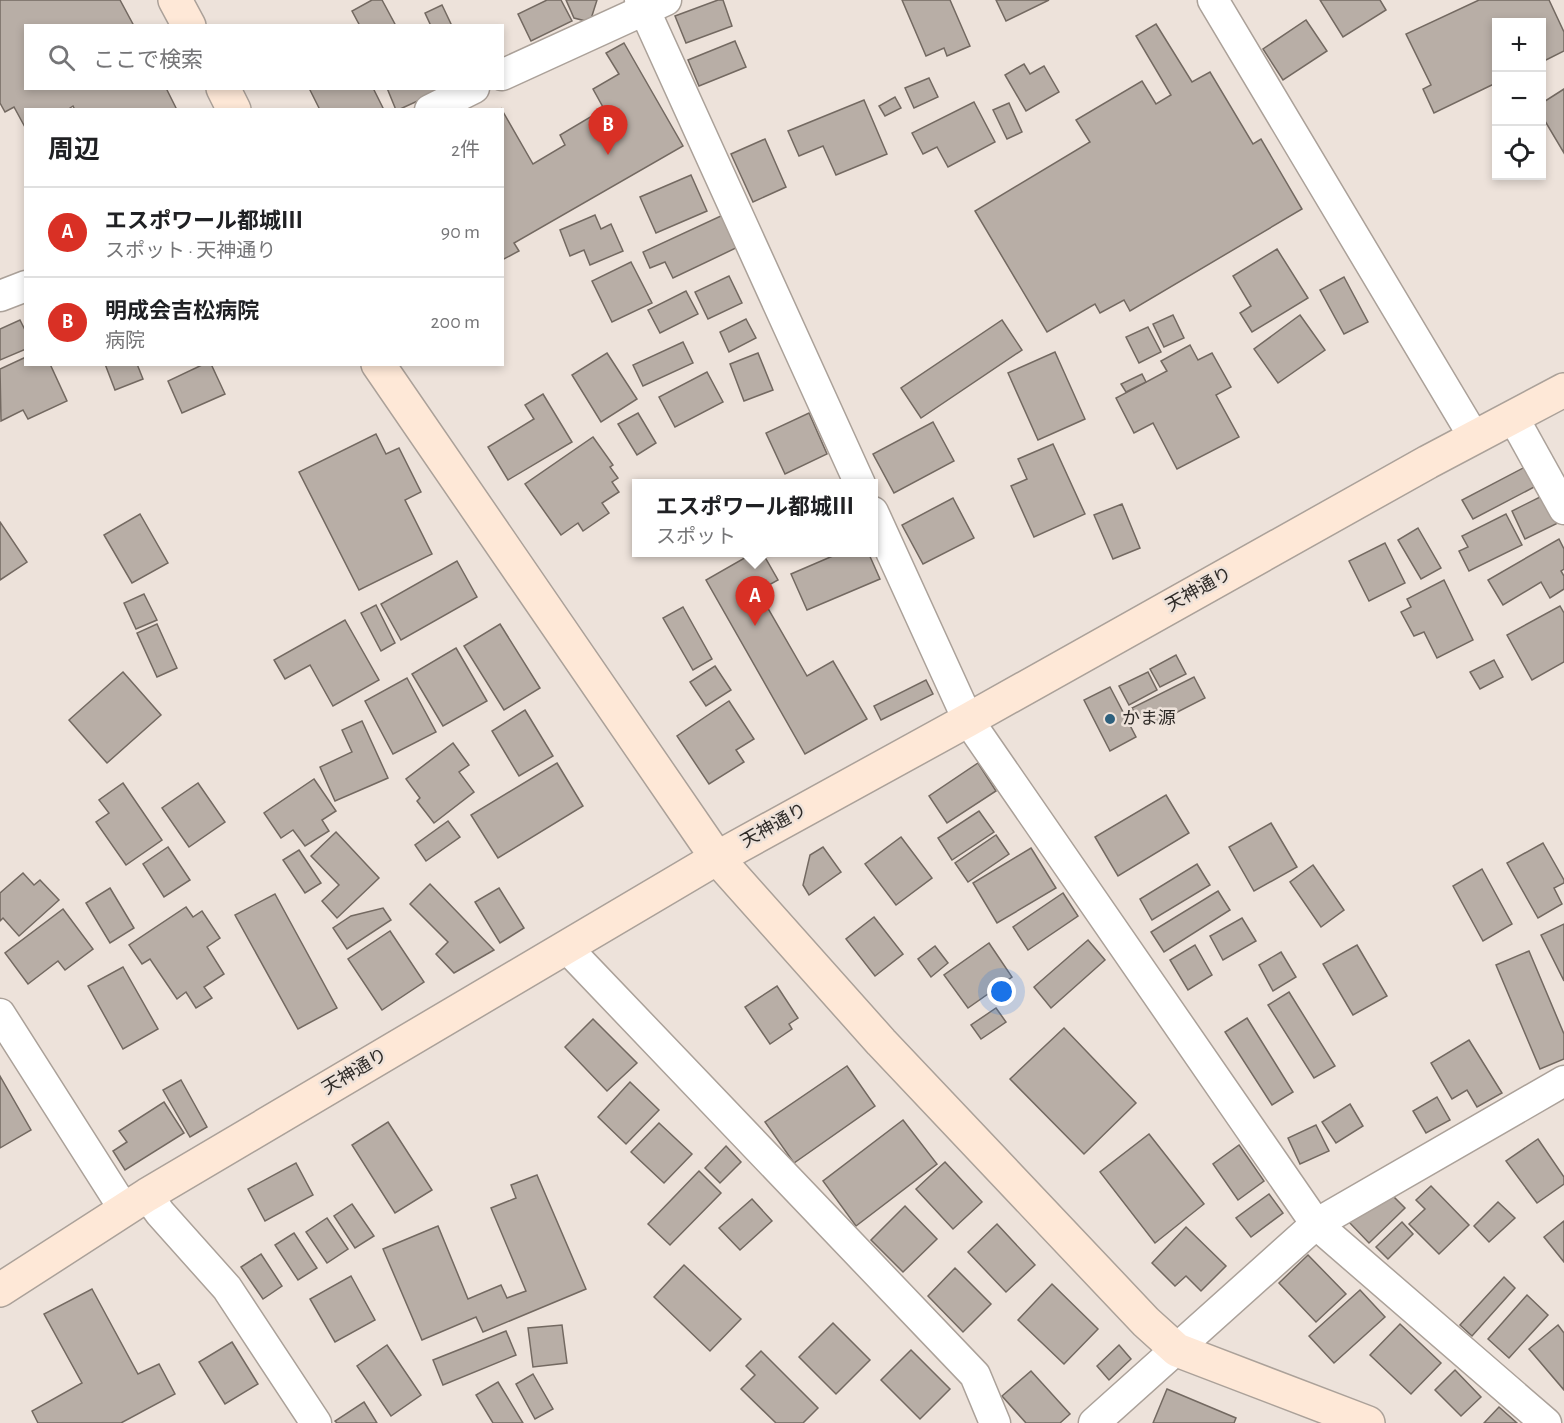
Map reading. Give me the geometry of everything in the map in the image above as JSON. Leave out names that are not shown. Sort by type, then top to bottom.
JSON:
[{"type":"street","points":[[175,0],[188,24]]},
{"type":"street","points":[[1213,0],[1474,437]]},
{"type":"street","points":[[504,74],[650,3],[858,479]]},
{"type":"street","points":[[224,90],[233,108]]},
{"type":"street","points":[[433,108],[470,90]]},
{"type":"street","points":[[0,297],[24,287]]},
{"type":"street","points":[[379,366],[717,858],[889,1051],[1146,1322],[1177,1350],[1368,1423]]},
{"type":"street","name":"天神通り","points":[[0,1290],[135,1202],[717,858],[1474,437],[1564,390]]},
{"type":"street","points":[[1513,417],[1564,509]]},
{"type":"street","points":[[878,523],[968,720],[1316,1224],[1546,1423]]},
{"type":"street","points":[[566,947],[975,1375],[995,1423]]},
{"type":"street","points":[[0,1014],[135,1202],[160,1213],[227,1288],[316,1423]]},
{"type":"street","points":[[1094,1423],[1316,1224],[1564,1081]]},
{"type":"building","points":[[0,0],[120,0],[133,24],[24,24],[24,90],[167,90],[176,108],[74,108],[73,106],[70,108],[24,108],[24,125],[14,107],[5,112],[0,103]]},
{"type":"building","points":[[372,0],[382,0],[395,24],[359,24],[352,11]]},
{"type":"building","points":[[547,0],[561,0],[572,21],[531,41],[518,14]]},
{"type":"building","points":[[566,0],[597,0],[590,22],[574,18]]},
{"type":"building","points":[[723,0],[732,26],[686,43],[675,16]]},
{"type":"building","points":[[902,0],[950,0],[970,46],[947,56],[944,48],[926,56]]},
{"type":"building","points":[[996,0],[1049,0],[1006,21]]},
{"type":"building","points":[[1320,0],[1380,0],[1386,10],[1343,37]]},
{"type":"building","points":[[1479,0],[1549,0],[1564,32],[1564,51],[1546,60],[1546,18],[1492,18],[1492,85],[1434,113],[1423,89],[1431,85],[1406,34]]},
{"type":"building","points":[[442,5],[451,24],[430,24],[425,13]]},
{"type":"building","points":[[1306,20],[1327,51],[1283,80],[1263,49]]},
{"type":"building","points":[[1156,24],[1192,82],[1210,72],[1253,144],[1261,139],[1302,209],[1130,311],[1124,300],[1100,313],[1095,304],[1047,332],[975,211],[1090,142],[1076,120],[1142,81],[1156,104],[1171,95],[1136,36]]},
{"type":"building","points":[[735,41],[746,67],[699,86],[688,60]]},
{"type":"building","points":[[624,43],[683,146],[514,243],[519,251],[504,259],[504,113],[533,164],[565,145],[560,135],[604,109],[593,89],[619,74],[606,53]]},
{"type":"building","points":[[1024,64],[1030,74],[1044,66],[1059,92],[1026,111],[1005,75]]},
{"type":"building","points":[[929,78],[938,97],[914,108],[905,88]]},
{"type":"building","points":[[1564,89],[1564,153],[1546,123],[1546,100]]},
{"type":"building","points":[[310,90],[374,90],[383,108],[319,108]]},
{"type":"building","points":[[388,90],[442,90],[402,108],[395,108]]},
{"type":"building","points":[[895,97],[901,108],[885,116],[879,106]]},
{"type":"building","points":[[864,100],[887,154],[836,175],[823,146],[799,156],[788,131]]},
{"type":"building","points":[[974,102],[995,142],[948,167],[937,147],[923,154],[912,133]]},
{"type":"building","points":[[1009,103],[1022,132],[1007,139],[993,110]]},
{"type":"building","points":[[765,139],[786,187],[753,202],[731,154]]},
{"type":"building","points":[[691,175],[707,211],[656,233],[640,197]]},
{"type":"building","points":[[595,215],[601,229],[611,224],[623,251],[590,265],[584,250],[570,256],[560,230]]},
{"type":"building","points":[[723,215],[738,247],[673,278],[665,262],[650,268],[643,252]]},
{"type":"building","points":[[1277,249],[1308,298],[1252,332],[1240,313],[1251,306],[1233,276]]},
{"type":"building","points":[[631,262],[652,303],[612,322],[592,281]]},
{"type":"building","points":[[729,276],[742,303],[708,319],[695,292]]},
{"type":"building","points":[[1344,277],[1368,322],[1344,334],[1320,290]]},
{"type":"building","points":[[686,291],[698,314],[660,333],[648,310]]},
{"type":"building","points":[[1173,315],[1184,338],[1164,347],[1153,324]]},
{"type":"building","points":[[1300,315],[1325,350],[1278,383],[1254,349]]},
{"type":"building","points":[[746,319],[756,338],[729,352],[720,332]]},
{"type":"building","points":[[20,320],[24,328],[24,350],[0,360],[0,329]]},
{"type":"building","points":[[1002,320],[1022,350],[921,418],[901,388]]},
{"type":"building","points":[[1148,327],[1161,352],[1139,363],[1126,337]]},
{"type":"building","points":[[683,342],[693,363],[643,386],[633,365]]},
{"type":"building","points":[[1190,345],[1198,360],[1212,353],[1231,387],[1216,395],[1239,437],[1177,469],[1153,423],[1134,433],[1116,398],[1167,371],[1161,361]]},
{"type":"building","points":[[1055,352],[1085,419],[1038,440],[1008,373]]},
{"type":"building","points":[[607,353],[637,399],[601,422],[572,375]]},
{"type":"building","points":[[758,353],[773,390],[744,401],[730,364]]},
{"type":"building","points":[[24,358],[24,366],[51,366],[67,401],[28,419],[23,410],[1,421],[0,369]]},
{"type":"building","points":[[106,366],[138,366],[143,379],[115,390]]},
{"type":"building","points":[[200,366],[212,366],[225,394],[182,413],[168,381]]},
{"type":"building","points":[[707,372],[723,402],[675,427],[659,397]]},
{"type":"building","points":[[1142,374],[1146,382],[1126,392],[1121,384]]},
{"type":"building","points":[[543,394],[572,442],[508,480],[488,447],[534,419],[525,405]]},
{"type":"building","points":[[638,413],[656,443],[637,455],[618,424]]},
{"type":"building","points":[[809,413],[827,454],[785,474],[766,433]]},
{"type":"building","points":[[933,422],[954,461],[894,493],[873,454]]},
{"type":"building","points":[[376,434],[386,454],[399,448],[421,492],[405,500],[432,554],[359,590],[299,472]]},
{"type":"building","points":[[593,437],[613,465],[610,467],[618,478],[612,482],[619,492],[602,503],[609,513],[583,531],[578,523],[561,535],[525,484]]},
{"type":"building","points":[[1053,444],[1085,514],[1034,537],[1011,486],[1027,479],[1018,459]]},
{"type":"building","points":[[1527,466],[1538,485],[1473,519],[1462,500]]},
{"type":"building","points":[[1546,494],[1560,522],[1525,539],[1512,511]]},
{"type":"building","points":[[953,498],[974,538],[923,564],[902,525]]},
{"type":"building","points":[[1122,504],[1140,548],[1113,559],[1094,515]]},
{"type":"building","points":[[140,514],[168,563],[132,583],[104,535]]},
{"type":"building","points":[[1506,514],[1522,545],[1469,571],[1459,551],[1468,547],[1462,536]]},
{"type":"building","points":[[0,522],[27,562],[0,580]]},
{"type":"building","points":[[1418,528],[1441,568],[1421,579],[1398,540]]},
{"type":"building","points":[[1559,539],[1564,549],[1564,569],[1561,571],[1564,576],[1564,589],[1550,598],[1541,582],[1503,605],[1488,580]]},
{"type":"building","points":[[1385,543],[1405,583],[1369,601],[1349,561]]},
{"type":"building","points":[[746,557],[765,557],[778,580],[758,591],[807,676],[833,661],[867,719],[805,754],[706,580]]},
{"type":"building","points":[[830,557],[870,557],[880,579],[807,610],[791,574]]},
{"type":"building","points":[[457,561],[477,597],[401,640],[381,604]]},
{"type":"building","points":[[1444,580],[1473,640],[1437,658],[1424,632],[1414,636],[1401,612],[1411,607],[1407,599]]},
{"type":"building","points":[[144,594],[157,620],[136,629],[124,603]]},
{"type":"building","points":[[376,605],[395,643],[381,651],[361,613]]},
{"type":"building","points":[[1560,606],[1564,613],[1564,662],[1532,680],[1507,635]]},
{"type":"building","points":[[683,607],[712,659],[693,670],[663,618]]},
{"type":"building","points":[[345,620],[379,680],[333,706],[310,665],[285,679],[274,660]]},
{"type":"building","points":[[157,624],[177,668],[157,677],[137,633]]},
{"type":"building","points":[[500,624],[540,688],[504,710],[464,646]]},
{"type":"building","points":[[456,648],[487,701],[443,726],[412,674]]},
{"type":"building","points":[[1176,655],[1186,674],[1160,687],[1150,669]]},
{"type":"building","points":[[1494,660],[1503,677],[1480,689],[1470,672]]},
{"type":"building","points":[[715,666],[731,690],[706,706],[690,682]]},
{"type":"building","points":[[123,672],[161,715],[107,763],[69,720]]},
{"type":"building","points":[[1148,672],[1157,690],[1129,705],[1119,686]]},
{"type":"building","points":[[1194,677],[1205,698],[1156,723],[1150,713],[1138,719],[1132,708]]},
{"type":"building","points":[[407,678],[436,732],[393,754],[365,701]]},
{"type":"building","points":[[926,680],[933,694],[881,720],[874,706]]},
{"type":"building","name":"かま源","points":[[1110,687],[1136,737],[1110,751],[1084,700]]},
{"type":"building","points":[[729,701],[754,739],[736,750],[744,762],[709,784],[677,736]]},
{"type":"building","points":[[525,710],[553,756],[519,776],[492,731]]},
{"type":"building","points":[[362,721],[388,778],[335,801],[320,767],[352,752],[342,730]]},
{"type":"building","points":[[453,743],[469,765],[459,772],[474,792],[434,823],[417,801],[420,798],[406,779]]},
{"type":"building","points":[[557,763],[583,806],[498,858],[471,815]]},
{"type":"building","points":[[978,763],[996,791],[947,823],[929,796]]},
{"type":"building","points":[[314,779],[336,811],[322,820],[329,831],[305,846],[293,830],[281,838],[264,813]]},
{"type":"building","points":[[123,783],[162,840],[126,865],[96,822],[109,813],[99,800]]},
{"type":"building","points":[[198,783],[225,822],[189,847],[162,808]]},
{"type":"building","points":[[1166,795],[1189,833],[1118,876],[1095,837]]},
{"type":"building","points":[[979,811],[994,832],[952,860],[938,838]]},
{"type":"building","points":[[448,821],[460,837],[426,861],[415,845]]},
{"type":"building","points":[[1271,823],[1297,867],[1254,891],[1229,847]]},
{"type":"building","points":[[336,832],[379,878],[337,918],[322,901],[339,885],[311,856]]},
{"type":"building","points":[[996,835],[1009,854],[968,882],[955,863]]},
{"type":"building","points":[[901,837],[932,878],[896,905],[865,864]]},
{"type":"building","points":[[1543,843],[1564,883],[1554,888],[1562,904],[1538,918],[1507,863]]},
{"type":"building","points":[[168,847],[190,880],[164,897],[143,864]]},
{"type":"building","points":[[823,847],[841,872],[809,895],[803,885],[810,855]]},
{"type":"building","points":[[1031,848],[1056,888],[997,923],[973,883]]},
{"type":"building","points":[[299,850],[321,883],[305,893],[283,860]]},
{"type":"building","points":[[1197,864],[1210,885],[1152,920],[1140,899]]},
{"type":"building","points":[[1313,865],[1344,910],[1321,927],[1290,882]]},
{"type":"building","points":[[1482,869],[1512,924],[1483,941],[1453,886]]},
{"type":"building","points":[[23,873],[34,885],[40,880],[59,900],[19,936],[3,918],[0,921],[0,893]]},
{"type":"building","points":[[430,884],[494,950],[454,973],[436,954],[448,942],[410,904]]},
{"type":"building","points":[[110,888],[134,928],[110,943],[86,903]]},
{"type":"building","points":[[499,888],[524,928],[500,943],[475,902]]},
{"type":"building","points":[[1218,891],[1230,910],[1164,952],[1151,932]]},
{"type":"building","points":[[1063,893],[1078,916],[1028,950],[1013,927]]},
{"type":"building","points":[[275,894],[337,1008],[298,1029],[235,915]]},
{"type":"building","points":[[186,907],[193,917],[202,911],[220,938],[207,947],[224,974],[204,987],[212,998],[196,1008],[186,992],[177,999],[150,959],[142,964],[129,945]]},
{"type":"building","points":[[383,908],[391,920],[347,949],[333,928],[351,916]]},
{"type":"building","points":[[63,909],[93,949],[65,970],[58,961],[28,984],[5,953]]},
{"type":"building","points":[[874,917],[903,954],[875,976],[846,939]]},
{"type":"building","points":[[1242,918],[1256,941],[1223,960],[1210,936]]},
{"type":"building","points":[[1564,924],[1564,981],[1541,935]]},
{"type":"building","points":[[390,931],[424,982],[382,1010],[348,959]]},
{"type":"building","points":[[1088,940],[1105,960],[1051,1008],[1034,987]]},
{"type":"building","points":[[989,943],[1012,977],[968,1008],[944,975]]},
{"type":"building","points":[[1195,945],[1212,975],[1188,990],[1170,960]]},
{"type":"building","points":[[1357,945],[1387,996],[1353,1015],[1323,964]]},
{"type":"building","points":[[935,946],[948,963],[931,977],[918,959]]},
{"type":"building","points":[[1529,951],[1564,1034],[1564,1059],[1540,1069],[1496,965]]},
{"type":"building","points":[[1281,952],[1296,977],[1273,991],[1259,965]]},
{"type":"building","points":[[123,967],[158,1029],[123,1049],[88,986]]},
{"type":"building","points":[[777,986],[798,1018],[789,1024],[792,1029],[770,1044],[745,1007]]},
{"type":"building","points":[[1289,992],[1335,1066],[1314,1078],[1268,1005]]},
{"type":"building","points":[[996,1008],[1006,1022],[981,1039],[971,1025]]},
{"type":"building","points":[[1247,1018],[1293,1092],[1272,1105],[1225,1032]]},
{"type":"building","points":[[593,1019],[637,1063],[607,1091],[565,1047]]},
{"type":"building","points":[[1064,1028],[1136,1103],[1084,1154],[1010,1079]]},
{"type":"building","points":[[1469,1040],[1502,1093],[1477,1107],[1467,1090],[1452,1099],[1431,1063]]},
{"type":"building","points":[[847,1066],[875,1106],[794,1163],[765,1122]]},
{"type":"building","points":[[0,1076],[31,1130],[0,1148]]},
{"type":"building","points":[[181,1080],[207,1127],[190,1137],[163,1090]]},
{"type":"building","points":[[630,1082],[659,1110],[626,1144],[598,1117]]},
{"type":"building","points":[[1437,1097],[1450,1120],[1426,1133],[1413,1111]]},
{"type":"building","points":[[164,1102],[184,1133],[125,1170],[113,1151],[127,1142],[119,1131]]},
{"type":"building","points":[[1350,1104],[1363,1126],[1336,1143],[1322,1122]]},
{"type":"building","points":[[903,1120],[937,1164],[856,1226],[823,1181]]},
{"type":"building","points":[[388,1122],[432,1190],[395,1213],[352,1145]]},
{"type":"building","points":[[659,1123],[692,1154],[664,1183],[631,1152]]},
{"type":"building","points":[[1316,1125],[1329,1151],[1300,1164],[1288,1138]]},
{"type":"building","points":[[1149,1134],[1204,1204],[1155,1243],[1100,1172]]},
{"type":"building","points":[[1538,1139],[1564,1177],[1564,1184],[1537,1203],[1506,1161]]},
{"type":"building","points":[[1239,1145],[1264,1181],[1238,1200],[1213,1164]]},
{"type":"building","points":[[726,1146],[741,1162],[720,1183],[705,1168]]},
{"type":"building","points":[[945,1162],[982,1202],[953,1229],[916,1189]]},
{"type":"building","points":[[296,1163],[313,1195],[265,1221],[248,1189]]},
{"type":"building","points":[[699,1171],[721,1193],[670,1245],[648,1224]]},
{"type":"building","points":[[537,1175],[586,1289],[483,1332],[476,1317],[422,1340],[383,1249],[438,1226],[468,1299],[501,1285],[507,1298],[526,1291],[491,1208],[516,1198],[511,1185]]},
{"type":"building","points":[[1431,1186],[1469,1225],[1439,1254],[1409,1224],[1425,1209],[1416,1200]]},
{"type":"building","points":[[1269,1194],[1283,1213],[1251,1237],[1236,1218]]},
{"type":"building","points":[[1392,1195],[1405,1208],[1369,1243],[1348,1221]]},
{"type":"building","points":[[752,1199],[772,1221],[740,1250],[719,1228]]},
{"type":"building","points":[[1498,1202],[1515,1218],[1489,1242],[1474,1226]]},
{"type":"building","points":[[352,1204],[374,1236],[355,1248],[334,1216]]},
{"type":"building","points":[[905,1206],[937,1239],[903,1272],[871,1240]]},
{"type":"building","points":[[327,1218],[348,1249],[327,1263],[306,1232]]},
{"type":"building","points":[[1564,1221],[1564,1262],[1544,1237]]},
{"type":"building","points":[[1402,1222],[1413,1234],[1388,1259],[1376,1247]]},
{"type":"building","points":[[997,1224],[1035,1265],[1006,1292],[968,1252]]},
{"type":"building","points":[[1186,1227],[1226,1266],[1201,1291],[1186,1276],[1175,1286],[1152,1263]]},
{"type":"building","points":[[294,1233],[317,1268],[298,1280],[275,1245]]},
{"type":"building","points":[[261,1254],[282,1286],[263,1299],[241,1267]]},
{"type":"building","points":[[1308,1255],[1346,1294],[1316,1322],[1279,1283]]},
{"type":"building","points":[[684,1265],[741,1319],[710,1351],[654,1297]]},
{"type":"building","points":[[955,1268],[991,1304],[963,1332],[928,1296]]},
{"type":"building","points":[[351,1276],[375,1320],[335,1342],[310,1299]]},
{"type":"building","points":[[1504,1277],[1515,1288],[1472,1336],[1460,1325]]},
{"type":"building","points":[[1052,1284],[1098,1329],[1064,1364],[1018,1320]]},
{"type":"building","points":[[92,1289],[138,1374],[159,1364],[175,1394],[121,1423],[38,1423],[32,1411],[82,1383],[44,1314]]},
{"type":"building","points":[[1360,1290],[1385,1317],[1334,1363],[1309,1336]]},
{"type":"building","points":[[1527,1295],[1548,1315],[1509,1358],[1488,1339]]},
{"type":"building","points":[[833,1323],[870,1360],[836,1394],[799,1357]]},
{"type":"building","points":[[1400,1324],[1441,1363],[1411,1394],[1370,1355]]},
{"type":"building","points":[[562,1325],[567,1363],[533,1367],[528,1328]]},
{"type":"building","points":[[1558,1325],[1564,1333],[1564,1390],[1529,1349]]},
{"type":"building","points":[[506,1331],[516,1355],[443,1385],[433,1360]]},
{"type":"building","points":[[232,1342],[258,1384],[225,1404],[199,1362]]},
{"type":"building","points":[[387,1345],[421,1395],[391,1416],[357,1366]]},
{"type":"building","points":[[1119,1345],[1131,1359],[1109,1380],[1097,1366]]},
{"type":"building","points":[[911,1350],[950,1389],[920,1419],[881,1380]]},
{"type":"building","points":[[761,1351],[818,1408],[803,1423],[776,1423],[741,1389],[755,1375],[746,1366]]},
{"type":"building","points":[[1455,1370],[1481,1397],[1461,1416],[1435,1390]]},
{"type":"building","points":[[1031,1371],[1070,1414],[1060,1423],[1026,1423],[1002,1396]]},
{"type":"building","points":[[533,1374],[553,1409],[535,1419],[516,1384]]},
{"type":"building","points":[[498,1382],[523,1423],[493,1423],[476,1395]]},
{"type":"building","points":[[1167,1389],[1236,1418],[1234,1423],[1153,1423]]},
{"type":"building","points":[[364,1402],[377,1423],[337,1423],[335,1421]]},
{"type":"building","points":[[1499,1407],[1517,1423],[1484,1423]]},
{"type":"place","name":"明成会吉松病院","points":[[608,155]]},
{"type":"place","name":"エスポワール都城Ⅲ","points":[[755,626]]},
{"type":"place","name":"かま源","points":[[1110,719]]}]
